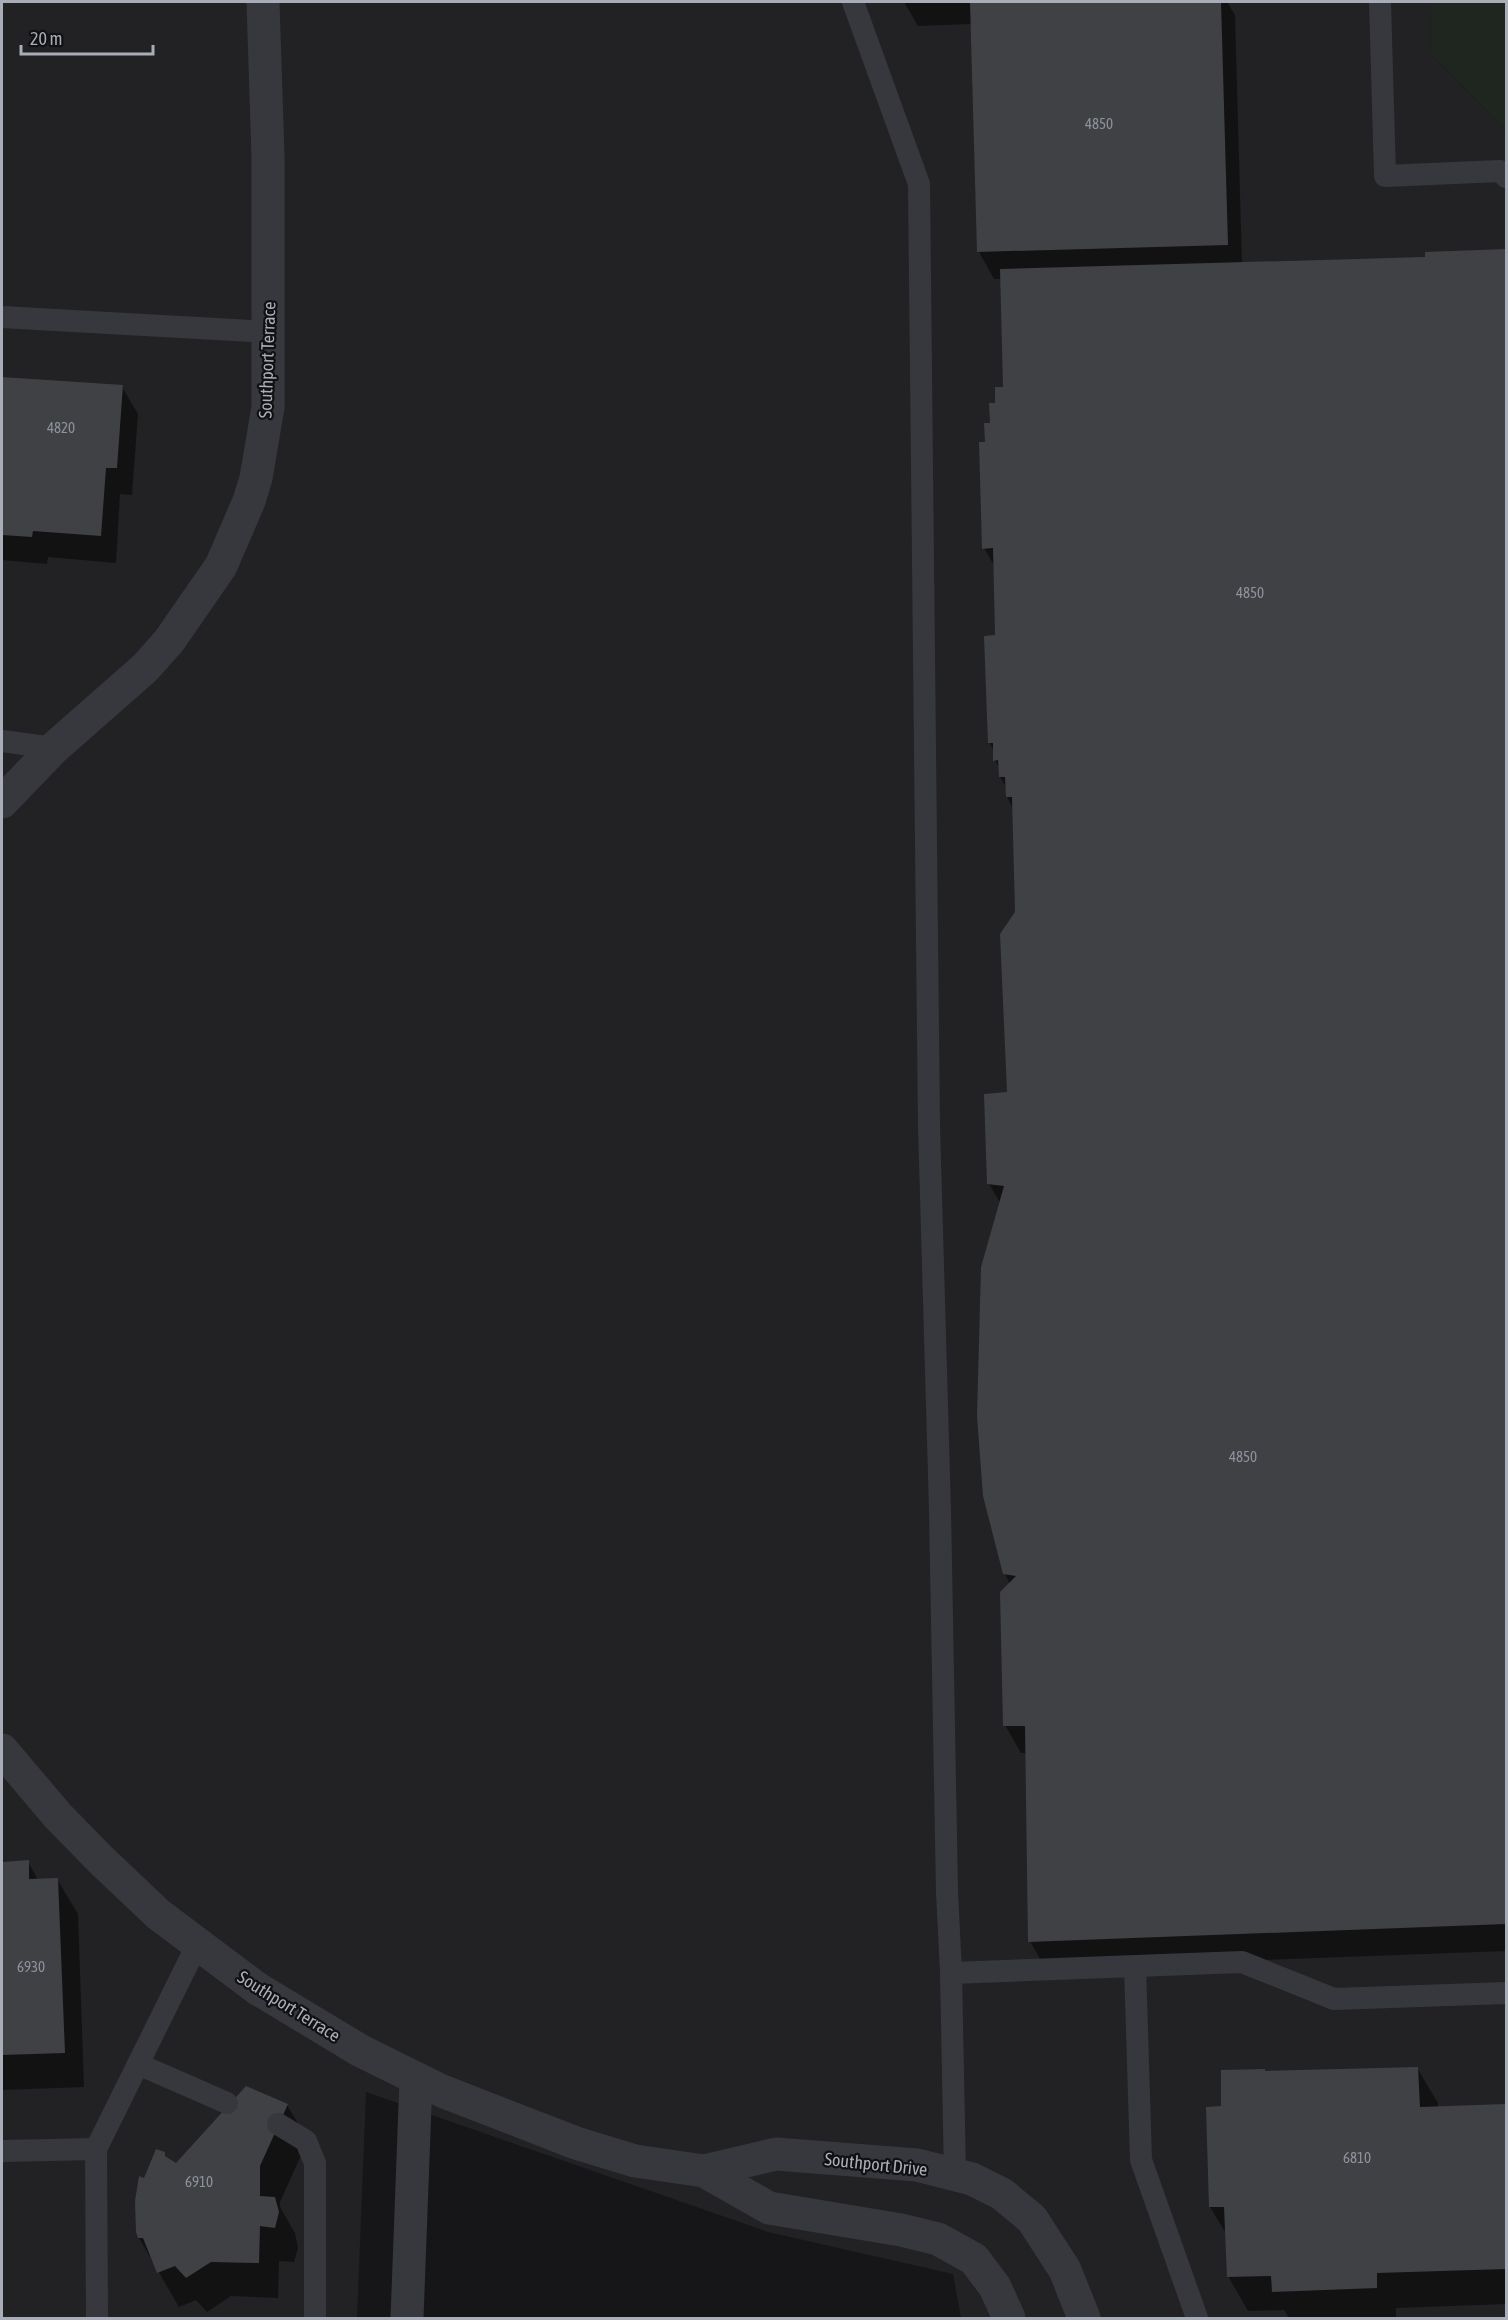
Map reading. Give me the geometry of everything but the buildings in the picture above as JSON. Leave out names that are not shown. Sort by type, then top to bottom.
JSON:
[{"type":"street","name":"Southport Terrace","points":[[2,802],[54,748],[145,668],[180,627],[221,566],[231,546],[256,478],[268,406],[268,157],[263,2]]},
{"type":"street","name":"Southport Terrace","points":[[2,1750],[100,1859],[158,1914],[197,1945],[258,1989],[309,2021],[416,2079]]},
{"type":"street","name":"Southport Drive","points":[[416,2079],[491,2111],[576,2143],[635,2161],[704,2171],[769,2208],[901,2230],[938,2239],[974,2259],[995,2287],[1009,2319]]},
{"type":"street","points":[[407,2319],[416,2079]]},
{"type":"street","name":"Southport Drive","points":[[704,2171],[776,2154],[917,2165],[972,2180],[1002,2194],[1032,2219],[1065,2270],[1084,2319]]},
{"type":"lane","points":[[853,2],[919,184],[929,1126],[955,2175]]},
{"type":"lane","points":[[1380,2],[1385,176],[1500,171],[1506,177]]},
{"type":"lane","points":[[2,316],[269,332]]},
{"type":"lane","points":[[2,741],[54,748]]},
{"type":"lane","points":[[97,2319],[96,2150],[197,1945]]},
{"type":"lane","points":[[951,1973],[1242,1962],[1334,1999],[1506,1993]]},
{"type":"lane","points":[[1135,1966],[1142,2160],[1197,2319]]},
{"type":"lane","points":[[138,2064],[227,2103]]},
{"type":"lane","points":[[278,2124],[306,2141],[315,2163],[315,2319]]},
{"type":"lane","points":[[2,2151],[96,2150]]},
{"type":"shaded area","points":[[2,2],[1430,2],[1431,54],[1506,131],[1506,2318],[961,2318],[953,2274],[768,2232],[366,2092],[357,2318],[2,2318]]},
{"type":"shaded area","points":[[1430,2],[1506,2],[1506,131],[1431,54]]}]
